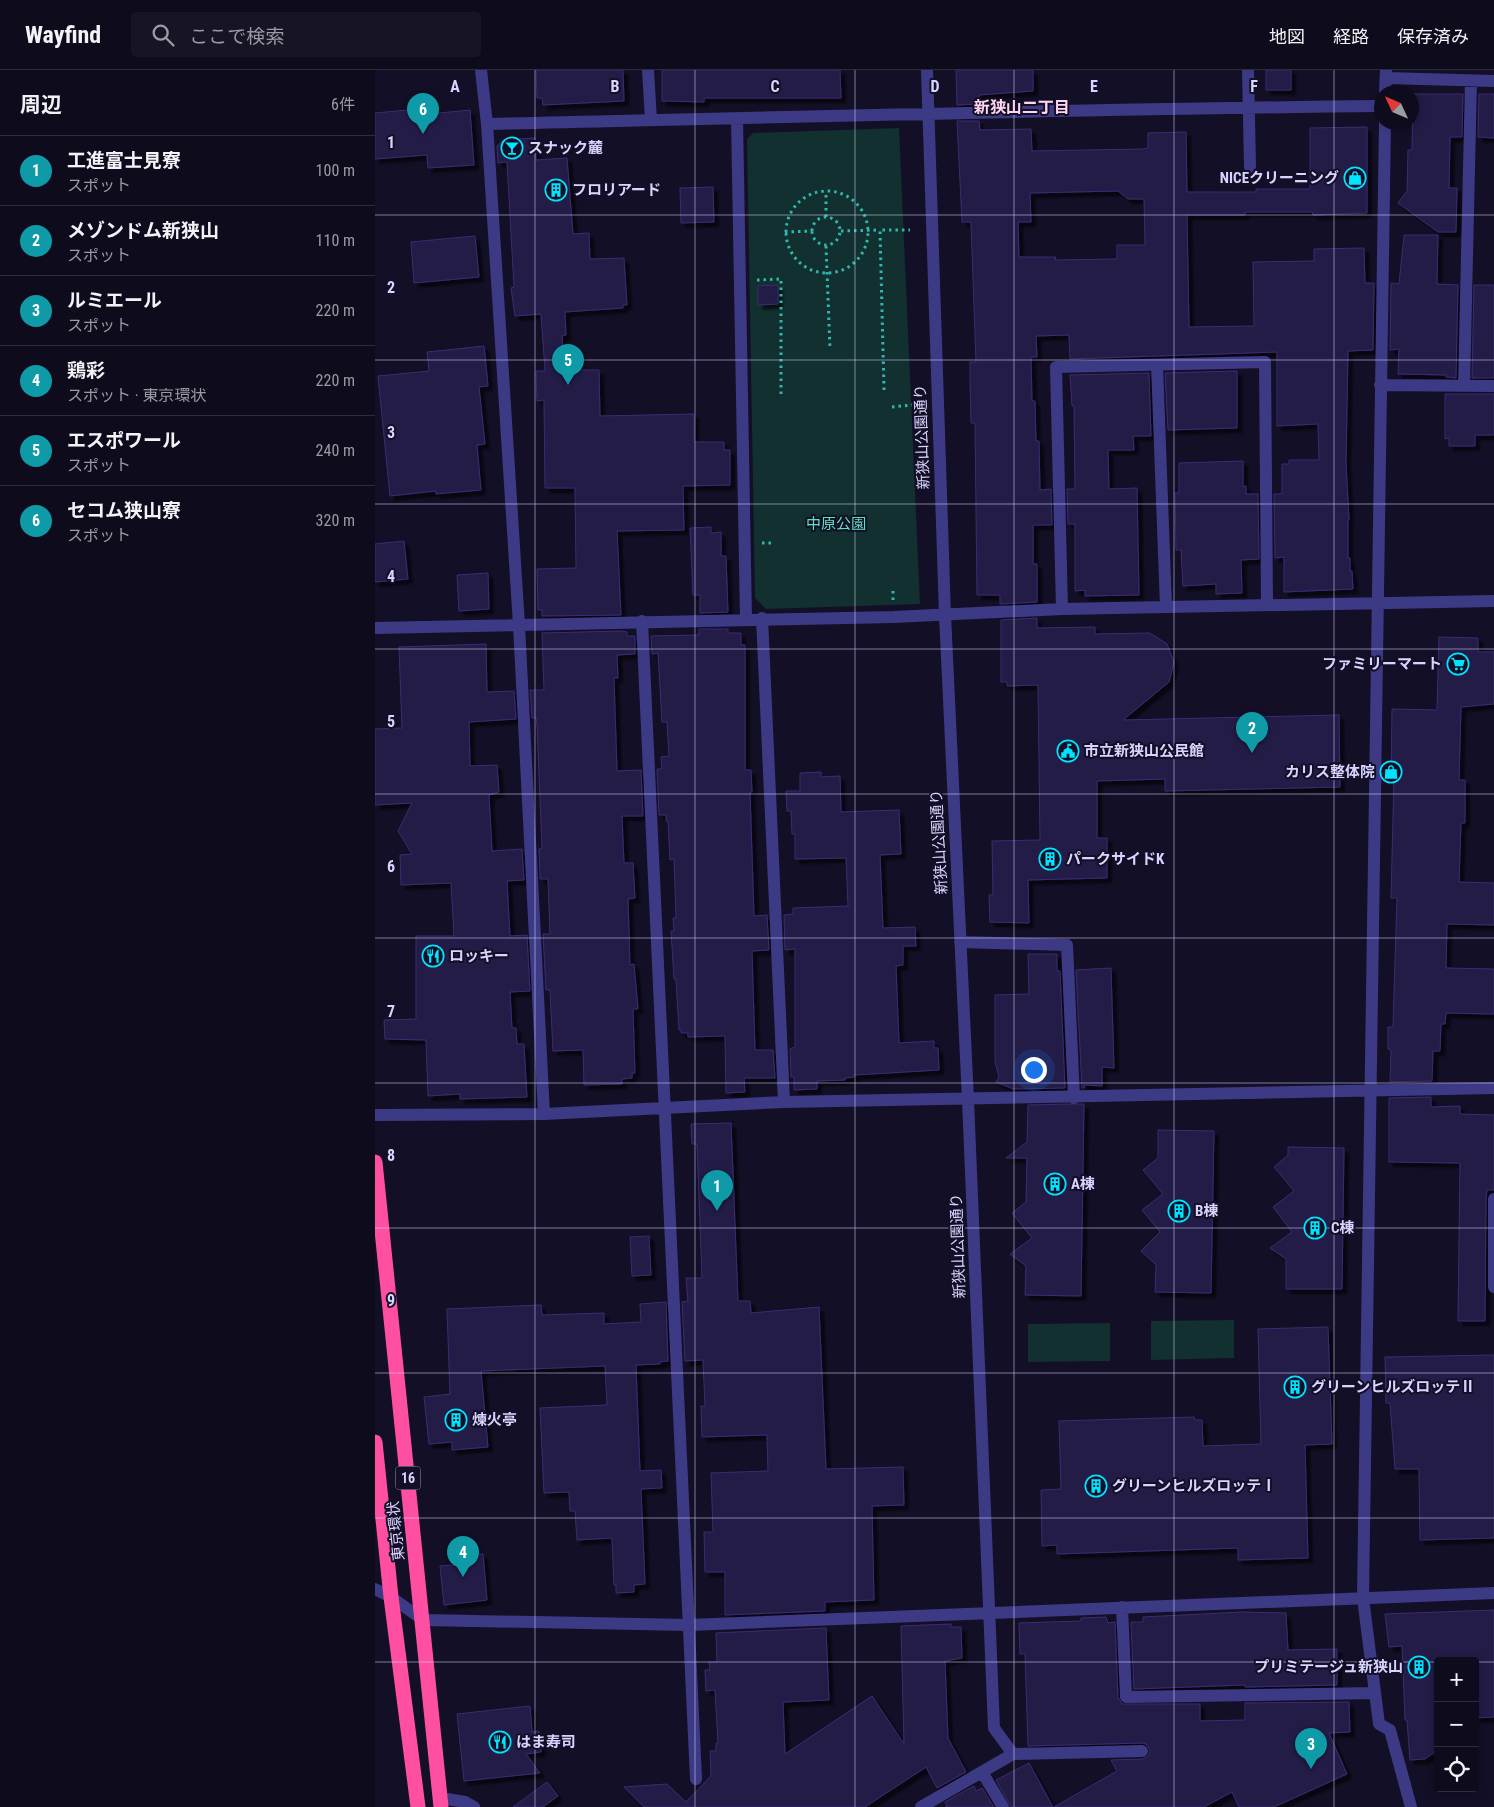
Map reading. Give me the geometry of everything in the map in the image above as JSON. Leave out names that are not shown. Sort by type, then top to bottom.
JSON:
[{"type":"highway","name":"東京環状","points":[[375,1162],[441,1802]]},
{"type":"highway","name":"東京環状","points":[[375,1442],[391,1597],[418,1807]]},
{"type":"street","points":[[481,70],[487,124],[519,625],[544,1114]]},
{"type":"street","points":[[648,70],[651,120]]},
{"type":"street","name":"新狭山公園通り","points":[[927,70],[945,615],[968,1100],[994,1728],[1013,1754]]},
{"type":"street","points":[[1248,70],[1250,167]]},
{"type":"street","points":[[1386,74],[1494,81]]},
{"type":"street","points":[[1464,386],[1471,81]]},
{"type":"street","points":[[487,124],[737,120],[929,113],[1374,106]]},
{"type":"street","points":[[737,120],[746,620]]},
{"type":"street","points":[[1385,130],[1363,1598],[1379,1724],[1390,1730],[1411,1807]]},
{"type":"street","points":[[1062,609],[1056,368],[1265,362],[1267,604]]},
{"type":"street","points":[[1157,365],[1166,607]]},
{"type":"street","points":[[1380,385],[1494,386]]},
{"type":"street","points":[[375,628],[945,615],[1062,609],[1267,604],[1494,601]]},
{"type":"street","points":[[762,618],[784,1102]]},
{"type":"street","points":[[642,621],[696,1779]]},
{"type":"street","points":[[961,942],[1067,945],[1074,1098]]},
{"type":"street","points":[[375,1115],[544,1114],[784,1102],[1074,1098],[1494,1088]]},
{"type":"street","points":[[1494,1199],[1492,1199],[1494,1287]]},
{"type":"street","points":[[375,1589],[391,1597],[423,1620],[689,1625],[1494,1593]]},
{"type":"street","points":[[1122,1607],[1126,1697],[1375,1693]]},
{"type":"street","points":[[921,1807],[1013,1754],[1142,1751]]},
{"type":"street","points":[[982,1772],[1003,1807]]},
{"type":"street","points":[[441,1802],[465,1802],[474,1807]]},
{"type":"path","points":[[826,191],[826,217]]},
{"type":"path","points":[[826,191],[847,196],[856,202],[867,221],[868,232],[863,252],[856,261],[848,268],[827,273],[809,270],[794,258],[786,242],[785,232],[791,212],[797,203],[806,196],[826,191]]},
{"type":"path","points":[[826,217],[837,221],[841,231],[836,242],[826,246],[816,242],[812,231],[816,221],[826,217]]},
{"type":"path","points":[[880,230],[884,390]]},
{"type":"path","points":[[841,231],[910,230]]},
{"type":"path","points":[[785,232],[812,231]]},
{"type":"path","points":[[826,246],[830,348]]},
{"type":"path","points":[[751,280],[781,279],[781,394]]},
{"type":"path","points":[[891,407],[938,404]]},
{"type":"green space","name":"中原公園","points":[[899,128],[920,604],[766,609],[755,598],[747,139],[753,133]]},
{"type":"green space","points":[[1234,1320],[1234,1358],[1151,1360],[1151,1321]]},
{"type":"green space","points":[[1110,1323],[1110,1361],[1028,1362],[1028,1324]]},
{"type":"building","points":[[536,70],[623,70],[624,101],[543,105],[542,98],[537,98]]},
{"type":"building","points":[[662,70],[840,70],[841,98],[704,98],[704,102],[662,101]]},
{"type":"building","points":[[956,70],[1033,70],[1033,91],[979,95],[979,104],[957,105]]},
{"type":"building","points":[[1266,70],[1291,70],[1291,90],[1266,90]]},
{"type":"building","points":[[1419,94],[1463,94],[1462,137],[1450,137],[1449,188],[1457,188],[1456,232],[1438,232],[1398,203],[1407,191],[1408,150],[1412,150],[1412,130],[1419,130]]},
{"type":"building","points":[[1479,94],[1494,94],[1494,138],[1478,137]]},
{"type":"building","points":[[429,108],[429,114],[470,110],[474,165],[428,168],[427,155],[375,159],[375,113]]},
{"type":"building","points":[[957,121],[979,121],[980,130],[1031,129],[1032,151],[1143,149],[1148,148],[1148,133],[1186,132],[1187,192],[1256,192],[1256,189],[1310,189],[1310,128],[1367,127],[1367,213],[1313,215],[1312,212],[1245,212],[1245,215],[1187,215],[1189,327],[1254,326],[1253,262],[1314,261],[1314,249],[1364,248],[1365,283],[1374,283],[1373,350],[1348,351],[1346,463],[1349,520],[1348,558],[1350,558],[1353,589],[1284,592],[1284,557],[1275,558],[1274,494],[1282,494],[1282,464],[1289,464],[1289,460],[1319,460],[1318,424],[1277,426],[1277,352],[1070,359],[1069,335],[1036,336],[1037,357],[1031,357],[1032,401],[1035,401],[1036,441],[1039,441],[1040,490],[1051,489],[1052,525],[1033,525],[1033,564],[1037,564],[1037,602],[1000,604],[1000,595],[977,595],[975,423],[971,423],[970,381],[970,362],[976,362],[971,222],[962,222]],"holes":[[[1118,191],[1128,199],[1144,199],[1145,245],[1117,245],[1117,259],[1055,260],[1056,257],[1019,257],[1018,222],[1031,222],[1030,193]]]},
{"type":"building","points":[[535,138],[536,160],[567,158],[573,234],[589,233],[590,259],[624,258],[627,305],[623,305],[623,308],[565,312],[566,335],[562,336],[564,370],[599,370],[600,416],[694,414],[694,442],[724,442],[724,450],[730,450],[730,485],[683,486],[684,530],[617,531],[621,615],[542,616],[542,610],[538,610],[537,569],[576,568],[575,488],[545,488],[544,400],[537,401],[536,371],[545,371],[541,314],[515,316],[511,288],[514,287],[507,162],[498,163],[497,146],[503,140]]},
{"type":"building","points":[[713,187],[714,222],[681,223],[680,188]]},
{"type":"building","points":[[1404,235],[1438,235],[1437,284],[1458,285],[1456,378],[1446,377],[1446,375],[1398,374],[1399,349],[1390,350],[1391,283],[1399,284]]},
{"type":"building","points":[[475,236],[479,277],[414,283],[411,242]]},
{"type":"building","points":[[778,285],[778,304],[758,305],[758,286]]},
{"type":"building","points":[[1474,285],[1494,285],[1494,378],[1472,378]]},
{"type":"building","points":[[484,346],[488,386],[479,387],[485,444],[477,445],[481,490],[436,494],[436,491],[390,496],[378,376],[429,371],[427,352]]},
{"type":"building","points":[[1237,371],[1237,428],[1168,430],[1165,373]]},
{"type":"building","points":[[1149,373],[1151,436],[1133,436],[1134,450],[1108,450],[1109,489],[1137,488],[1139,595],[1085,596],[1085,590],[1075,591],[1075,524],[1068,524],[1067,489],[1075,489],[1074,406],[1072,406],[1070,375]]},
{"type":"building","points":[[1445,394],[1494,394],[1494,435],[1475,435],[1475,446],[1449,446],[1449,438],[1445,439]]},
{"type":"building","points":[[1243,461],[1243,487],[1246,486],[1246,494],[1258,494],[1259,559],[1241,560],[1242,593],[1216,594],[1216,584],[1183,586],[1181,550],[1176,550],[1175,493],[1179,493],[1179,463]]},
{"type":"building","points":[[711,527],[711,533],[721,532],[721,556],[726,556],[728,612],[700,613],[700,595],[693,595],[690,528]]},
{"type":"building","points":[[404,541],[408,579],[375,582],[375,544]]},
{"type":"building","points":[[488,573],[489,609],[459,611],[457,575]]},
{"type":"building","points":[[1037,618],[1037,628],[1095,627],[1095,634],[1150,633],[1167,644],[1174,662],[1169,682],[1123,720],[1339,715],[1340,787],[1165,791],[1165,779],[1097,781],[1097,838],[1107,838],[1107,878],[1028,880],[1029,923],[990,922],[989,895],[993,895],[992,841],[1040,840],[1038,685],[1007,686],[1007,682],[1001,682],[1001,620]]},
{"type":"building","points":[[699,629],[728,629],[728,633],[741,633],[741,645],[745,645],[745,770],[751,770],[754,916],[767,915],[769,950],[752,951],[755,1050],[773,1050],[775,1078],[744,1078],[745,1092],[726,1093],[725,1036],[688,1037],[688,1033],[681,1033],[681,1030],[679,1030],[671,931],[674,931],[673,918],[676,918],[674,859],[670,860],[666,815],[659,815],[657,769],[662,769],[661,757],[669,756],[667,722],[662,722],[658,653],[652,654],[651,636],[699,635]]},
{"type":"building","points":[[627,632],[627,636],[635,636],[635,654],[617,655],[618,678],[614,678],[617,771],[641,770],[643,816],[622,816],[624,863],[633,863],[635,898],[628,899],[630,965],[634,964],[638,1009],[633,1009],[635,1073],[632,1073],[632,1078],[622,1079],[622,1084],[584,1085],[583,1050],[553,1051],[550,990],[546,990],[543,934],[550,934],[548,879],[540,879],[539,849],[542,848],[537,724],[536,718],[532,718],[530,690],[544,690],[542,633]]},
{"type":"building","points":[[1439,637],[1478,638],[1478,652],[1494,652],[1494,704],[1461,707],[1459,780],[1465,780],[1465,823],[1461,823],[1459,882],[1494,883],[1494,925],[1447,924],[1446,968],[1494,969],[1494,1014],[1446,1013],[1445,1024],[1441,1024],[1440,1051],[1433,1051],[1432,1081],[1390,1082],[1391,1050],[1388,1049],[1388,1027],[1393,1027],[1397,898],[1391,898],[1394,777],[1391,777],[1392,709],[1437,710]]},
{"type":"building","points":[[486,644],[487,692],[514,691],[516,719],[469,722],[470,766],[497,765],[499,792],[489,795],[492,851],[522,849],[524,880],[507,881],[510,936],[527,935],[530,991],[510,992],[512,1028],[516,1028],[517,1044],[524,1044],[527,1097],[460,1099],[460,1094],[428,1096],[426,1040],[385,1039],[384,1020],[416,1019],[416,936],[454,936],[451,883],[401,885],[400,855],[412,854],[398,831],[412,803],[375,805],[375,729],[402,728],[399,647]]},
{"type":"building","points":[[821,772],[821,777],[840,776],[841,812],[899,810],[901,854],[880,855],[883,928],[915,927],[916,946],[903,946],[903,965],[896,966],[899,1043],[934,1041],[934,1048],[938,1048],[939,1070],[854,1075],[854,1077],[845,1078],[845,1080],[817,1081],[817,1089],[794,1090],[794,1077],[791,1077],[790,1049],[795,1047],[795,949],[785,950],[784,915],[793,914],[793,908],[848,906],[846,858],[795,859],[795,834],[792,834],[791,811],[787,811],[786,791],[800,791],[800,773]]},
{"type":"building","points":[[1028,954],[1057,954],[1057,971],[1060,971],[1065,1088],[1013,1089],[996,1082],[999,1077],[995,1062],[995,995],[1029,994]]},
{"type":"building","points":[[1111,968],[1114,1068],[1102,1067],[1102,1086],[1085,1085],[1082,1088],[1076,970]]},
{"type":"building","points":[[1431,1097],[1431,1107],[1460,1106],[1460,1114],[1494,1115],[1494,1190],[1487,1190],[1486,1199],[1485,1321],[1458,1321],[1460,1163],[1389,1162],[1389,1098]]},
{"type":"building","name":"A棟","points":[[1084,1104],[1081,1296],[1025,1295],[1026,1266],[1010,1254],[1032,1238],[1012,1213],[1026,1202],[1027,1158],[1006,1158],[1027,1142],[1028,1105]]},
{"type":"building","points":[[731,1123],[738,1301],[750,1301],[751,1313],[819,1307],[826,1469],[903,1467],[904,1505],[872,1506],[874,1600],[825,1602],[825,1611],[725,1615],[725,1572],[705,1572],[704,1532],[713,1532],[711,1473],[768,1471],[767,1435],[702,1437],[701,1406],[705,1406],[703,1360],[685,1361],[682,1302],[688,1301],[686,1278],[702,1278],[697,1144],[692,1144],[691,1124]]},
{"type":"building","name":"B棟","points":[[1158,1130],[1214,1131],[1211,1293],[1155,1292],[1156,1265],[1141,1251],[1160,1232],[1142,1210],[1163,1194],[1143,1170],[1158,1158]]},
{"type":"building","name":"C棟","points":[[1288,1147],[1344,1148],[1342,1289],[1286,1289],[1286,1259],[1270,1248],[1292,1232],[1273,1207],[1294,1191],[1274,1167],[1288,1155]]},
{"type":"building","points":[[649,1236],[651,1275],[632,1276],[630,1237]]},
{"type":"building","points":[[666,1302],[668,1361],[660,1362],[660,1364],[636,1365],[640,1471],[661,1470],[662,1488],[641,1489],[645,1584],[634,1585],[634,1592],[616,1593],[612,1538],[577,1540],[575,1511],[570,1511],[569,1492],[544,1493],[540,1408],[607,1405],[605,1366],[481,1371],[488,1447],[452,1450],[452,1442],[429,1444],[424,1397],[450,1394],[447,1309],[541,1305],[542,1315],[604,1313],[604,1324],[641,1322],[640,1304]]},
{"type":"building","points":[[1328,1327],[1332,1444],[1305,1445],[1308,1558],[1238,1560],[1238,1548],[1057,1554],[1057,1545],[1042,1546],[1041,1490],[1061,1489],[1059,1421],[1194,1417],[1195,1420],[1202,1420],[1203,1446],[1261,1444],[1258,1329]]},
{"type":"building","points":[[1494,1355],[1494,1538],[1420,1540],[1419,1469],[1395,1469],[1390,1403],[1386,1403],[1385,1357]]},
{"type":"building","points":[[483,1554],[487,1600],[444,1605],[440,1566],[454,1565],[453,1557]]},
{"type":"building","name":"プリミテージュ新狭山","points":[[1494,1610],[1494,1717],[1479,1718],[1479,1657],[1434,1657],[1434,1753],[1425,1759],[1410,1760],[1407,1720],[1405,1720],[1402,1646],[1389,1647],[1385,1614]]},
{"type":"building","points":[[1242,1612],[1286,1613],[1288,1650],[1337,1649],[1337,1685],[1245,1687],[1245,1685],[1134,1689],[1131,1622],[1143,1622],[1143,1617]]},
{"type":"building","points":[[1106,1617],[1108,1623],[1115,1622],[1118,1697],[1122,1704],[1200,1704],[1200,1721],[1245,1720],[1245,1703],[1349,1702],[1350,1732],[1329,1733],[1347,1774],[1274,1807],[1239,1807],[1232,1792],[1204,1807],[1054,1807],[1117,1771],[1111,1760],[1143,1759],[1149,1755],[1150,1750],[1146,1744],[1142,1743],[1028,1746],[1025,1654],[1020,1654],[1019,1623],[1081,1621],[1081,1618]]},
{"type":"building","points":[[951,1624],[951,1627],[961,1627],[962,1658],[945,1661],[948,1738],[966,1772],[937,1788],[926,1767],[865,1807],[644,1807],[624,1787],[667,1784],[686,1802],[711,1776],[710,1751],[716,1751],[716,1743],[718,1743],[715,1690],[706,1691],[705,1670],[710,1670],[709,1662],[717,1662],[716,1633],[826,1628],[829,1700],[783,1702],[785,1754],[872,1696],[904,1744],[901,1626]]},
{"type":"building","name":"はま寿司","points":[[530,1706],[532,1732],[539,1731],[541,1752],[526,1754],[540,1773],[464,1781],[457,1714]]},
{"type":"building","points":[[1029,1763],[1053,1807],[1011,1807],[996,1780]]},
{"type":"building","points":[[547,1782],[558,1796],[543,1807],[513,1807]]},
{"type":"building","points":[[974,1786],[976,1791],[982,1788],[994,1807],[945,1807],[947,1806],[945,1802]]},
{"type":"place","name":"セコム狭山寮","points":[[423,134]]},
{"type":"place","name":"スナック麓","points":[[512,148]]},
{"type":"place","name":"NICEクリーニング","points":[[1355,178]]},
{"type":"place","name":"フロリアード","points":[[556,190]]},
{"type":"place","name":"エスポワール","points":[[568,385]]},
{"type":"place","name":"ファミリーマート","points":[[1458,664]]},
{"type":"place","name":"市立新狭山公民館","points":[[1068,751]]},
{"type":"place","name":"メゾンドム新狭山","points":[[1252,753]]},
{"type":"place","name":"カリス整体院","points":[[1391,772]]},
{"type":"place","name":"パークサイドK","points":[[1050,859]]},
{"type":"place","name":"ロッキー","points":[[433,956]]},
{"type":"place","name":"A棟","points":[[1055,1184]]},
{"type":"place","name":"工進富士見寮","points":[[717,1211]]},
{"type":"place","name":"B棟","points":[[1179,1211]]},
{"type":"place","name":"C棟","points":[[1315,1228]]},
{"type":"place","name":"グリーンヒルズロッテⅡ","points":[[1295,1387]]},
{"type":"place","name":"煉火亭","points":[[456,1420]]},
{"type":"place","name":"グリーンヒルズロッテⅠ","points":[[1096,1486]]},
{"type":"place","name":"鶏彩","points":[[463,1577]]},
{"type":"place","name":"プリミテージュ新狭山","points":[[1419,1667]]},
{"type":"place","name":"はま寿司","points":[[500,1742]]},
{"type":"place","name":"ルミエール","points":[[1311,1769]]},
{"type":"district","name":"新狭山二丁目","points":[[1022,107]]}]
